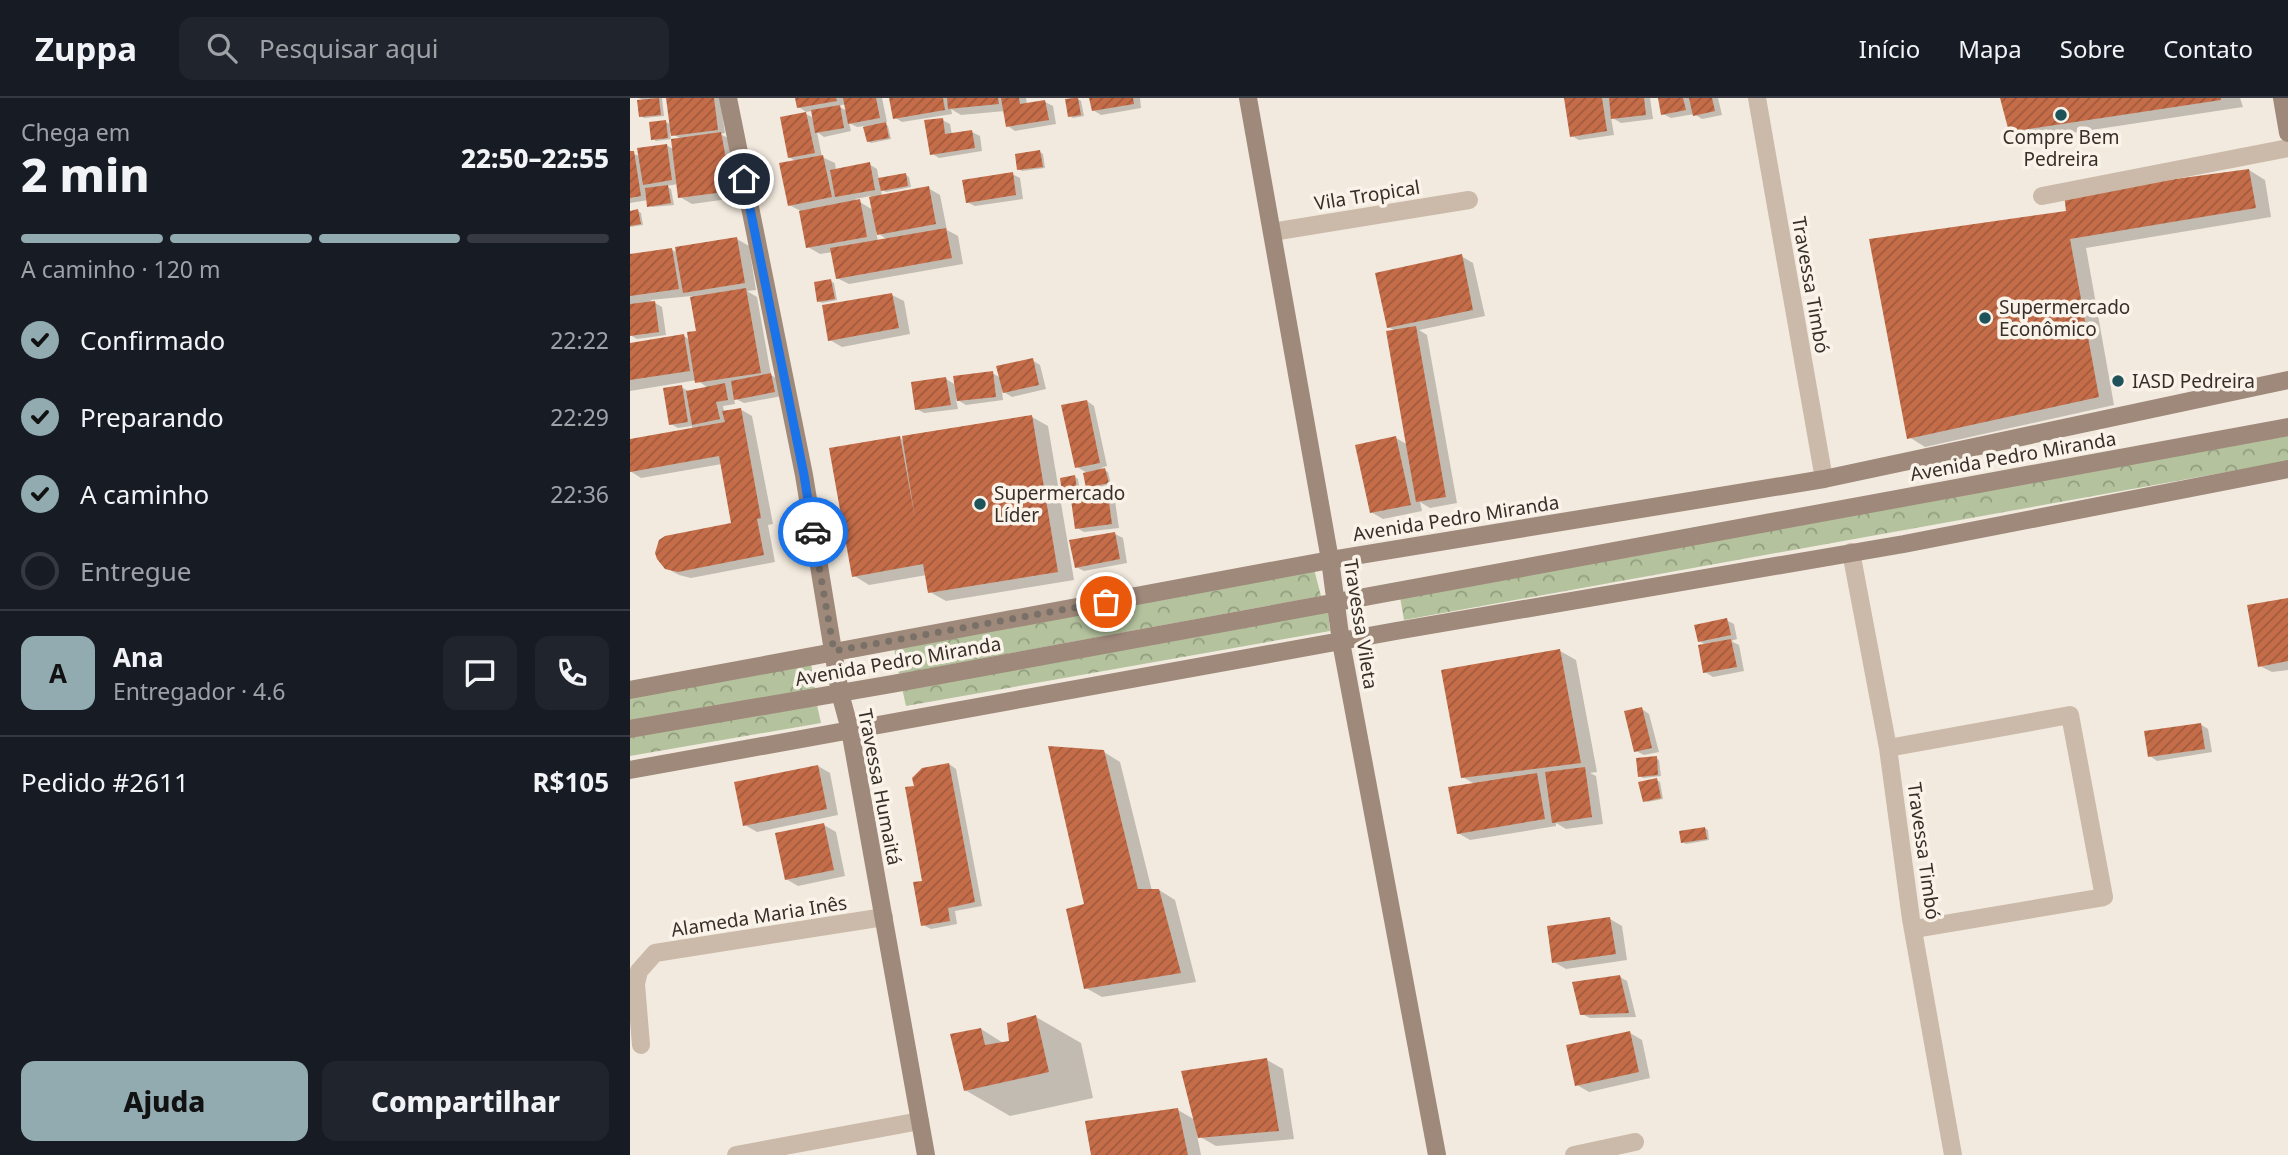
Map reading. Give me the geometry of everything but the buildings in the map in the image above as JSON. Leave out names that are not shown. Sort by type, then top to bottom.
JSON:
[{"type":"main road","name":"Travessa Humaitá","points":[[728,98],[804,475],[840,693],[850,730],[926,1155]]},
{"type":"main road","name":"Travessa Vileta","points":[[1248,98],[1330,560],[1340,642],[1437,1155]]},
{"type":"main road","points":[[2282,98],[2288,133]]},
{"type":"main road","name":"Avenida Pedro Miranda","points":[[630,690],[1330,560],[1824,479],[2288,380]]},
{"type":"main road","name":"Avenida Pedro Miranda","points":[[630,729],[1336,603],[2288,427]]},
{"type":"main road","points":[[630,770],[1851,552],[2288,469]]},
{"type":"street","name":"Travessa Timbó","points":[[1757,98],[1824,479]]},
{"type":"street","points":[[2042,196],[2288,148]]},
{"type":"street","name":"Vila Tropical","points":[[1272,232],[1469,200]]},
{"type":"street","name":"Travessa Timbó","points":[[1851,552],[1888,748],[1914,929],[1953,1155]]},
{"type":"street","points":[[1888,748],[2070,715],[2104,897],[1914,929]]},
{"type":"street","name":"Alameda Maria Inês","points":[[641,1045],[636,984],[639,971],[655,953],[884,918]]},
{"type":"street","points":[[736,1155],[920,1121]]},
{"type":"street","points":[[1574,1155],[1636,1142]]},
{"type":"green space","points":[[2288,433],[2288,461],[1404,620],[1400,597]]},
{"type":"green space","points":[[1314,569],[1321,596],[899,674],[894,648]]},
{"type":"green space","points":[[1328,610],[1330,631],[906,706],[902,688]]},
{"type":"green space","points":[[811,664],[815,689],[630,721],[630,697]]},
{"type":"green space","points":[[817,705],[821,723],[630,756],[630,734]]},
{"type":"way so far","points":[[813,532],[834,651],[1106,602]]},
{"type":"place","name":"Compre Bem Pedreira","points":[[2061,115]]},
{"type":"place","name":"Supermercado Econômico","points":[[1985,318]]},
{"type":"place","name":"IASD Pedreira","points":[[2118,381]]},
{"type":"place","name":"Supermercado Líder","points":[[980,504]]},
{"type":"route","points":[[744,179],[804,475],[813,532]]}]
